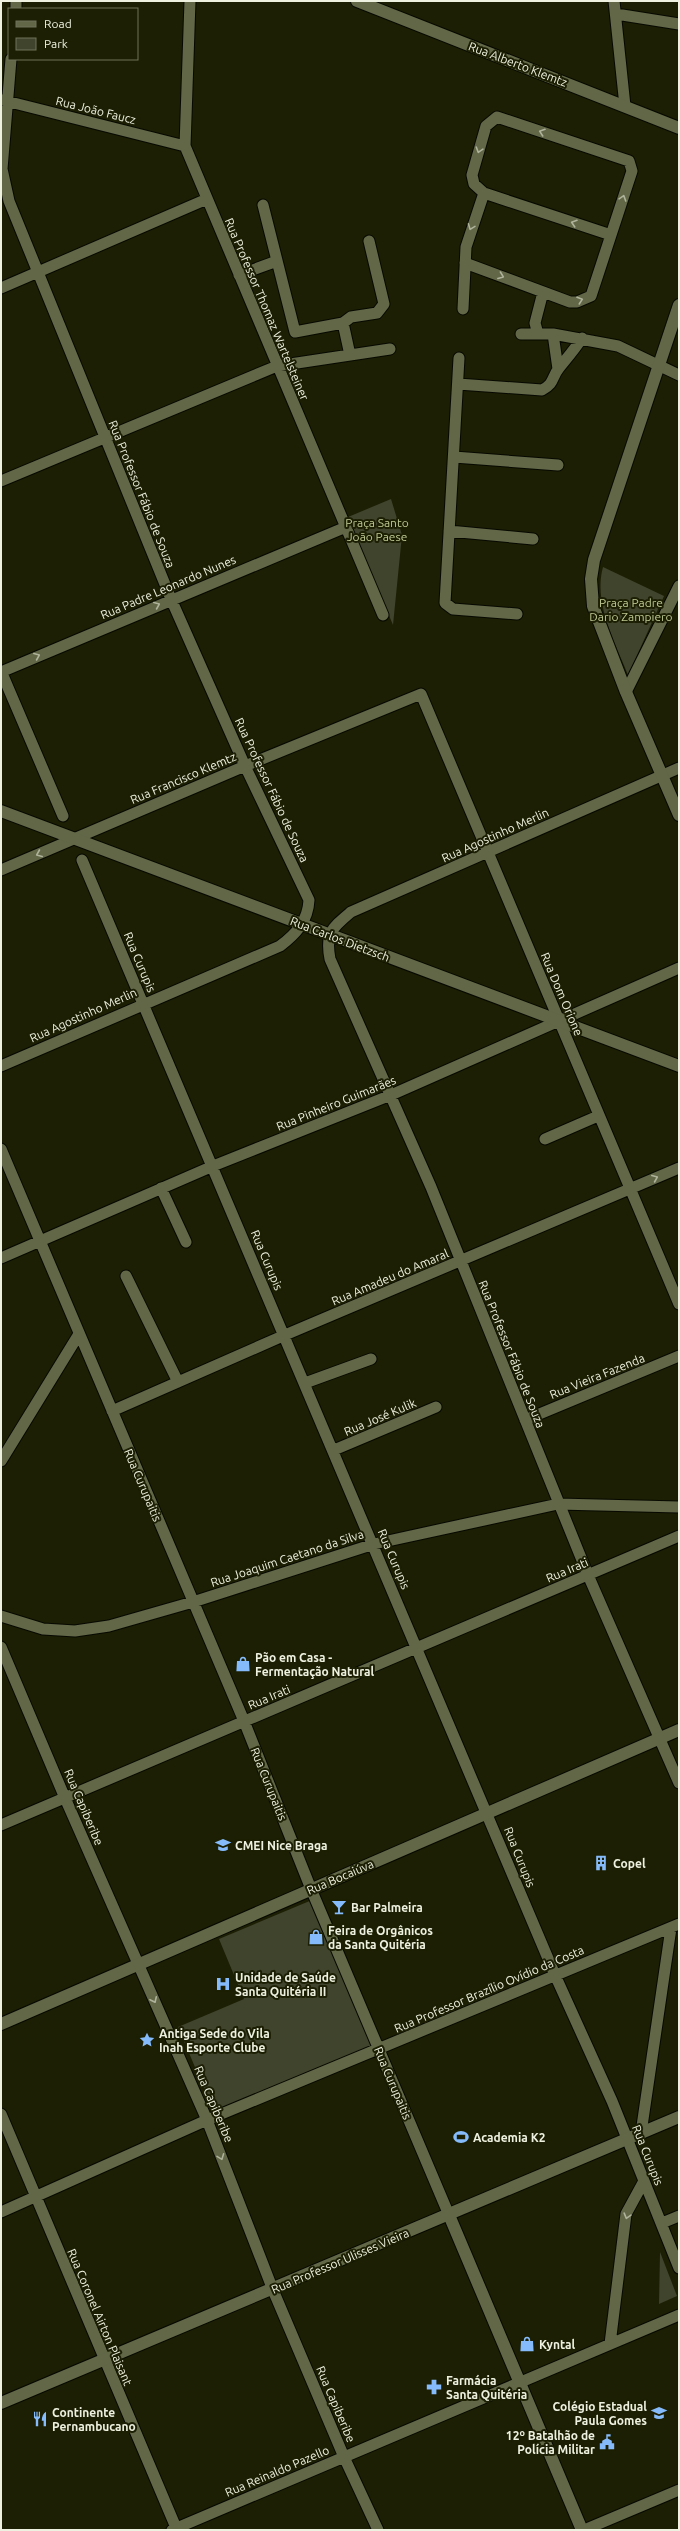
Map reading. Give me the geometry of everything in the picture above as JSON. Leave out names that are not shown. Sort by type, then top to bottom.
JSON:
[{"type":"street","name":"Rua Professor Thomaz Wartelsteiner","points":[[190,1],[185,146],[383,615]]},
{"type":"street","name":"Rua Alberto Klemtz","points":[[357,1],[679,128]]},
{"type":"street","points":[[614,1],[624,106]]},
{"type":"street","points":[[616,14],[679,24]]},
{"type":"street","name":"Rua Professor Fábio de Souza","points":[[12,60],[4,101],[2,169],[9,201],[171,599],[245,766],[309,900],[308,909],[302,925]]},
{"type":"street","name":"Rua João Faucz","points":[[4,101],[185,146]]},
{"type":"street","points":[[465,263],[570,302],[577,302],[591,296],[632,171],[629,161],[497,117],[486,126],[472,175],[474,184],[484,193],[611,235]]},
{"type":"street","points":[[462,309],[468,234],[484,193]]},
{"type":"street","points":[[1,288],[207,199]]},
{"type":"street","points":[[263,205],[295,332],[343,323],[351,317],[377,312],[384,304],[369,241]]},
{"type":"street","points":[[239,275],[277,261]]},
{"type":"street","points":[[538,334],[535,323],[543,292]]},
{"type":"street","points":[[679,306],[594,560],[591,579],[593,606],[626,692],[679,815]]},
{"type":"street","points":[[343,323],[350,355]]},
{"type":"street","points":[[521,334],[553,334],[582,338],[618,346],[679,375]]},
{"type":"street","points":[[553,334],[558,369]]},
{"type":"street","points":[[458,384],[542,390],[552,384],[558,369],[569,358],[582,338]]},
{"type":"street","points":[[1,481],[277,366],[390,350]]},
{"type":"street","points":[[459,358],[445,603],[453,610],[517,614]]},
{"type":"street","points":[[454,457],[558,465]]},
{"type":"street","name":"Rua Padre Leonardo Nunes","points":[[1,671],[346,527]]},
{"type":"street","points":[[450,531],[534,539]]},
{"type":"street","points":[[626,692],[679,586]]},
{"type":"street","points":[[1,671],[64,816]]},
{"type":"street","name":"Rua Francisco Klemtz","points":[[1,870],[245,766],[421,694]]},
{"type":"street","name":"Rua Dom Orione","points":[[421,694],[560,1022],[598,1116],[679,1304]]},
{"type":"street","name":"Rua Agostinho Merlin","points":[[328,934],[351,912],[679,768]]},
{"type":"street","name":"Rua Carlos Dietzsch","points":[[1,811],[679,1066]]},
{"type":"street","name":"Rua Curupis","points":[[82,860],[374,1544],[555,1975],[627,2139],[679,2268]]},
{"type":"street","name":"Rua Agostinho Merlin","points":[[1,1066],[143,1003],[280,946],[292,937],[302,925]]},
{"type":"street","name":"Rua Professor Fábio de Souza","points":[[328,934],[330,959],[391,1095],[461,1261],[558,1504],[679,1783]]},
{"type":"street","name":"Rua Pinheiro Guimarães","points":[[1,1258],[213,1166],[391,1095],[560,1022],[679,968]]},
{"type":"street","points":[[545,1139],[598,1116]]},
{"type":"street","name":"Rua Curupaitis","points":[[1,1148],[244,1721],[311,1889],[583,2530]]},
{"type":"street","name":"Rua Amadeu do Amaral","points":[[112,1411],[285,1335],[679,1168]]},
{"type":"street","points":[[161,1188],[186,1242]]},
{"type":"street","points":[[126,1276],[178,1382]]},
{"type":"street","points":[[1,1461],[79,1334]]},
{"type":"street","name":"Rua Vieira Fazenda","points":[[525,1420],[679,1356]]},
{"type":"street","points":[[305,1383],[371,1359]]},
{"type":"street","name":"Rua José Kulik","points":[[334,1450],[436,1407]]},
{"type":"street","name":"Rua Joaquim Caetano da Silva","points":[[1,1616],[43,1629],[75,1631],[109,1626],[194,1602],[374,1544],[558,1504],[679,1507]]},
{"type":"street","name":"Rua Irati","points":[[1,1825],[679,1536]]},
{"type":"street","name":"Rua Capiberibe","points":[[1,1646],[65,1798],[207,2120],[273,2290],[344,2457],[378,2530]]},
{"type":"street","name":"Rua Bocaiúva","points":[[1,2024],[679,1730]]},
{"type":"street","points":[[641,2133],[675,1926]]},
{"type":"street","name":"Rua Professor Brazílio Ovídio da Costa","points":[[1,2212],[207,2120],[379,2050],[675,1926]]},
{"type":"street","name":"Rua Coronel Airton Plaisant","points":[[1,2114],[175,2529]]},
{"type":"street","name":"Rua Professor Ulisses Vieira","points":[[1,2403],[105,2361],[679,2117]]},
{"type":"street","points":[[610,2344],[626,2214],[644,2181]]},
{"type":"street","points":[[662,2223],[679,2216]]},
{"type":"street","name":"Rua Reinaldo Pazello","points":[[175,2529],[679,2315]]},
{"type":"street","points":[[583,2530],[679,2490]]},
{"type":"green space","name":"Praça Santo João Paese","points":[[391,499],[402,535],[393,625],[348,517]]},
{"type":"green space","name":"Praça Padre Dario Zampiero","points":[[603,567],[664,596],[628,675],[612,636],[603,608],[601,581]]},
{"type":"green space","points":[[312,1900],[373,2045],[214,2112],[178,2027],[244,1999],[219,1939]]},
{"type":"green space","points":[[660,2252],[677,2296],[659,2304]]},
{"type":"place","name":"Pão em Casa - Fermentação Natural","points":[[243,1664]]},
{"type":"place","name":"CMEI Nice Braga","points":[[223,1845]]},
{"type":"place","name":"Copel","points":[[601,1863]]},
{"type":"place","name":"Bar Palmeira","points":[[339,1907]]},
{"type":"place","name":"Feira de Orgânicos da Santa Quitéria","points":[[316,1937]]},
{"type":"place","name":"Unidade de Saúde Santa Quitéria II","points":[[223,1984]]},
{"type":"place","name":"Antiga Sede do Vila Inah Esporte Clube","points":[[147,2040]]},
{"type":"place","name":"Academia K2","points":[[461,2137]]},
{"type":"place","name":"Kyntal","points":[[527,2344]]},
{"type":"place","name":"Farmácia Santa Quitéria","points":[[434,2387]]},
{"type":"place","name":"Colégio Estadual Paula Gomes","points":[[659,2413]]},
{"type":"place","name":"Continente Pernambucano","points":[[40,2419]]},
{"type":"place","name":"12º Batalhão de Polícia Militar","points":[[607,2442]]}]
